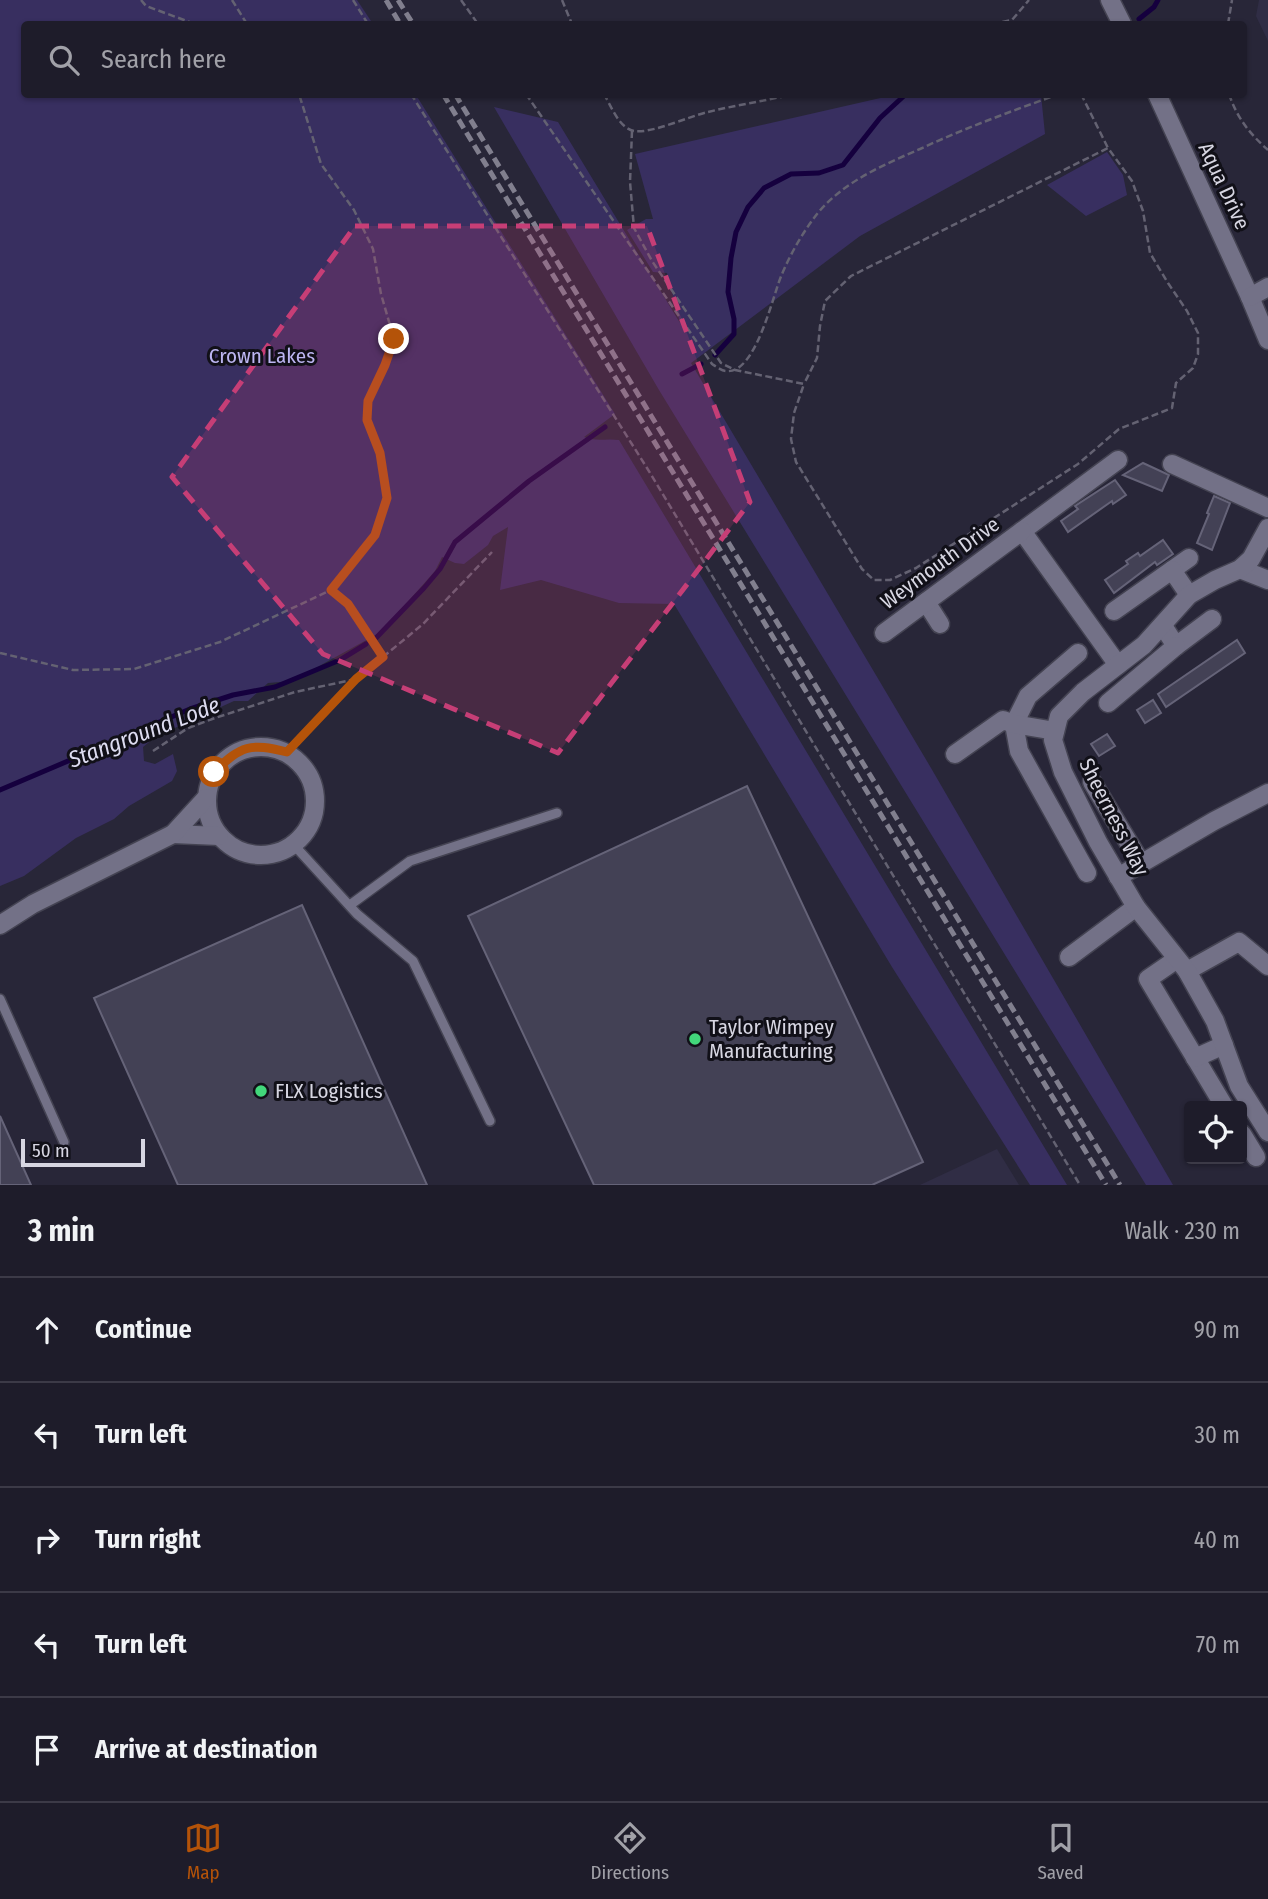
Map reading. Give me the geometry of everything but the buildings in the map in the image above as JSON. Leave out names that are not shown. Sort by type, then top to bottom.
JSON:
[{"type":"street","points":[[1110,0],[1120,21]]},
{"type":"street","name":"Aqua Drive","points":[[1159,98],[1250,297]]},
{"type":"street","points":[[1268,287],[1250,297],[1268,340]]},
{"type":"street","name":"Weymouth Drive","points":[[884,633],[1118,460]]},
{"type":"street","points":[[1172,464],[1268,508]]},
{"type":"street","points":[[955,754],[1003,720],[1055,730],[1059,716],[1083,692],[1144,645],[1189,595],[1240,569],[1251,559],[1268,528]]},
{"type":"street","name":"Weymouth Drive","points":[[1023,531],[1118,665]]},
{"type":"street","points":[[1114,611],[1189,558]]},
{"type":"street","points":[[1240,569],[1268,580]]},
{"type":"street","points":[[1172,570],[1189,595]]},
{"type":"street","points":[[926,602],[940,624]]},
{"type":"street","points":[[1108,703],[1212,619]]},
{"type":"street","points":[[1163,626],[1176,646]]},
{"type":"street","points":[[1077,653],[1028,696],[1014,724],[1019,751],[1087,873]]},
{"type":"street","name":"Sheerness Way","points":[[1055,730],[1053,740],[1062,772],[1098,842],[1136,907],[1182,965],[1215,1021],[1239,1086],[1267,1129]]},
{"type":"street","points":[[0,925],[33,904],[173,834],[206,798],[214,772],[234,753],[260,746],[287,752],[307,771],[316,797],[311,824],[294,845],[268,855],[241,852],[219,836],[209,818],[206,798]]},
{"type":"street","name":"Sheerness Way","points":[[1091,782],[1141,863]]},
{"type":"street","points":[[1118,877],[1268,793]]},
{"type":"street","points":[[173,834],[219,836]]},
{"type":"street","name":"Sheerness Way","points":[[1069,957],[1136,907]]},
{"type":"street","points":[[1221,1101],[1148,979],[1239,942],[1268,966]]},
{"type":"street","points":[[1195,1058],[1224,1045]]},
{"type":"street","points":[[1247,1142],[1256,1157]]},
{"type":"lane","points":[[350,905],[410,861],[557,813]]},
{"type":"lane","points":[[294,845],[350,905],[413,961],[490,1121]]},
{"type":"lane","points":[[0,999],[64,1142]]},
{"type":"path","points":[[141,0],[146,6],[187,21]]},
{"type":"path","points":[[232,0],[245,21]]},
{"type":"path","points":[[353,0],[366,21]]},
{"type":"path","points":[[461,0],[476,21]]},
{"type":"path","points":[[562,0],[571,21]]},
{"type":"path","points":[[1007,21],[1012,20],[1029,0]]},
{"type":"path","points":[[1228,21],[1232,0]]},
{"type":"path","points":[[0,653],[73,670],[134,669],[220,642],[331,590],[375,535],[387,498],[380,453],[367,420],[368,401],[394,339],[381,295],[373,249],[354,210],[321,164],[300,98]]},
{"type":"path","points":[[414,98],[647,468],[1080,1185]]},
{"type":"path","points":[[529,98],[712,364],[726,371],[734,370],[748,359],[796,246],[818,213],[849,184],[952,134],[1048,98]]},
{"type":"path","points":[[606,98],[621,123],[632,131],[645,131],[708,111],[778,98]]},
{"type":"path","points":[[1084,98],[1108,148],[1132,181],[1143,211],[1150,253],[1198,333],[1198,354],[1193,368],[1175,383],[1172,408],[1119,429],[1078,464],[916,568],[890,580],[874,580],[862,569],[796,462],[791,439],[794,413],[817,358],[825,301],[851,276],[1108,148]]},
{"type":"path","points":[[1230,98],[1243,125],[1268,150]]},
{"type":"path","points":[[632,131],[630,182],[634,228],[652,261],[710,347],[721,363],[734,370],[804,384]]},
{"type":"path","points":[[287,752],[356,679],[422,624],[492,552]]},
{"type":"path","points":[[331,590],[348,604],[383,657]]},
{"type":"path","points":[[153,751],[188,728],[215,718],[295,692],[356,679]]},
{"type":"highlighted area","points":[[355,226],[647,226],[750,502],[558,753],[323,654],[172,477]]},
{"type":"shaded area","points":[[1259,0],[1268,0],[1268,41],[1256,16]]},
{"type":"shaded area","points":[[997,1149],[1019,1185],[920,1185]]},
{"type":"green space","name":"Crown Lakes","points":[[0,0],[357,0],[371,21],[21,21],[21,98],[418,98],[615,414],[584,437],[619,440],[1067,1185],[1030,1185],[892,967],[674,604],[619,603],[541,580],[500,590],[508,527],[493,536],[488,545],[464,564],[442,557],[435,571],[381,632],[292,681],[268,683],[248,701],[234,701],[155,737],[143,747],[144,761],[155,764],[173,754],[177,771],[172,781],[129,806],[114,819],[76,838],[24,876],[0,886]]},
{"type":"green space","points":[[880,98],[1041,98],[1045,134],[860,236],[691,363],[931,768],[1173,1185],[1146,1185],[659,390],[494,107],[558,122],[680,323],[667,273],[653,272],[627,230],[646,219],[653,219],[635,154]]},
{"type":"green space","points":[[1107,152],[1123,175],[1127,195],[1086,216],[1047,185]]},
{"type":"waterway","name":"Stanground Lode","points":[[1139,19],[1154,7],[1158,0]]},
{"type":"waterway","name":"Stanground Lode","points":[[715,355],[734,334],[734,319],[728,292],[731,258],[736,232],[748,207],[764,188],[791,174],[819,173],[843,165],[880,118],[902,98]]},
{"type":"waterway","points":[[682,374],[701,364]]},
{"type":"waterway","name":"Stanground Lode","points":[[376,638],[440,569],[455,542],[529,481],[605,427]]},
{"type":"waterway","name":"Stanground Lode","points":[[0,790],[190,709],[233,695],[275,687],[340,660],[366,644]]},
{"type":"railway","points":[[386,0],[398,21]]},
{"type":"railway","points":[[398,0],[411,21]]},
{"type":"railway","points":[[445,98],[1106,1185]]},
{"type":"railway","points":[[457,98],[1120,1185]]},
{"type":"place","name":"Taylor Wimpey Manufacturing","points":[[695,1039]]},
{"type":"place","name":"FLX Logistics","points":[[261,1091]]},
{"type":"route","points":[[214,772],[234,753],[260,746],[287,752],[356,679],[383,657],[348,604],[331,590],[375,535],[387,498],[380,453],[367,420],[368,401],[394,339]]}]
